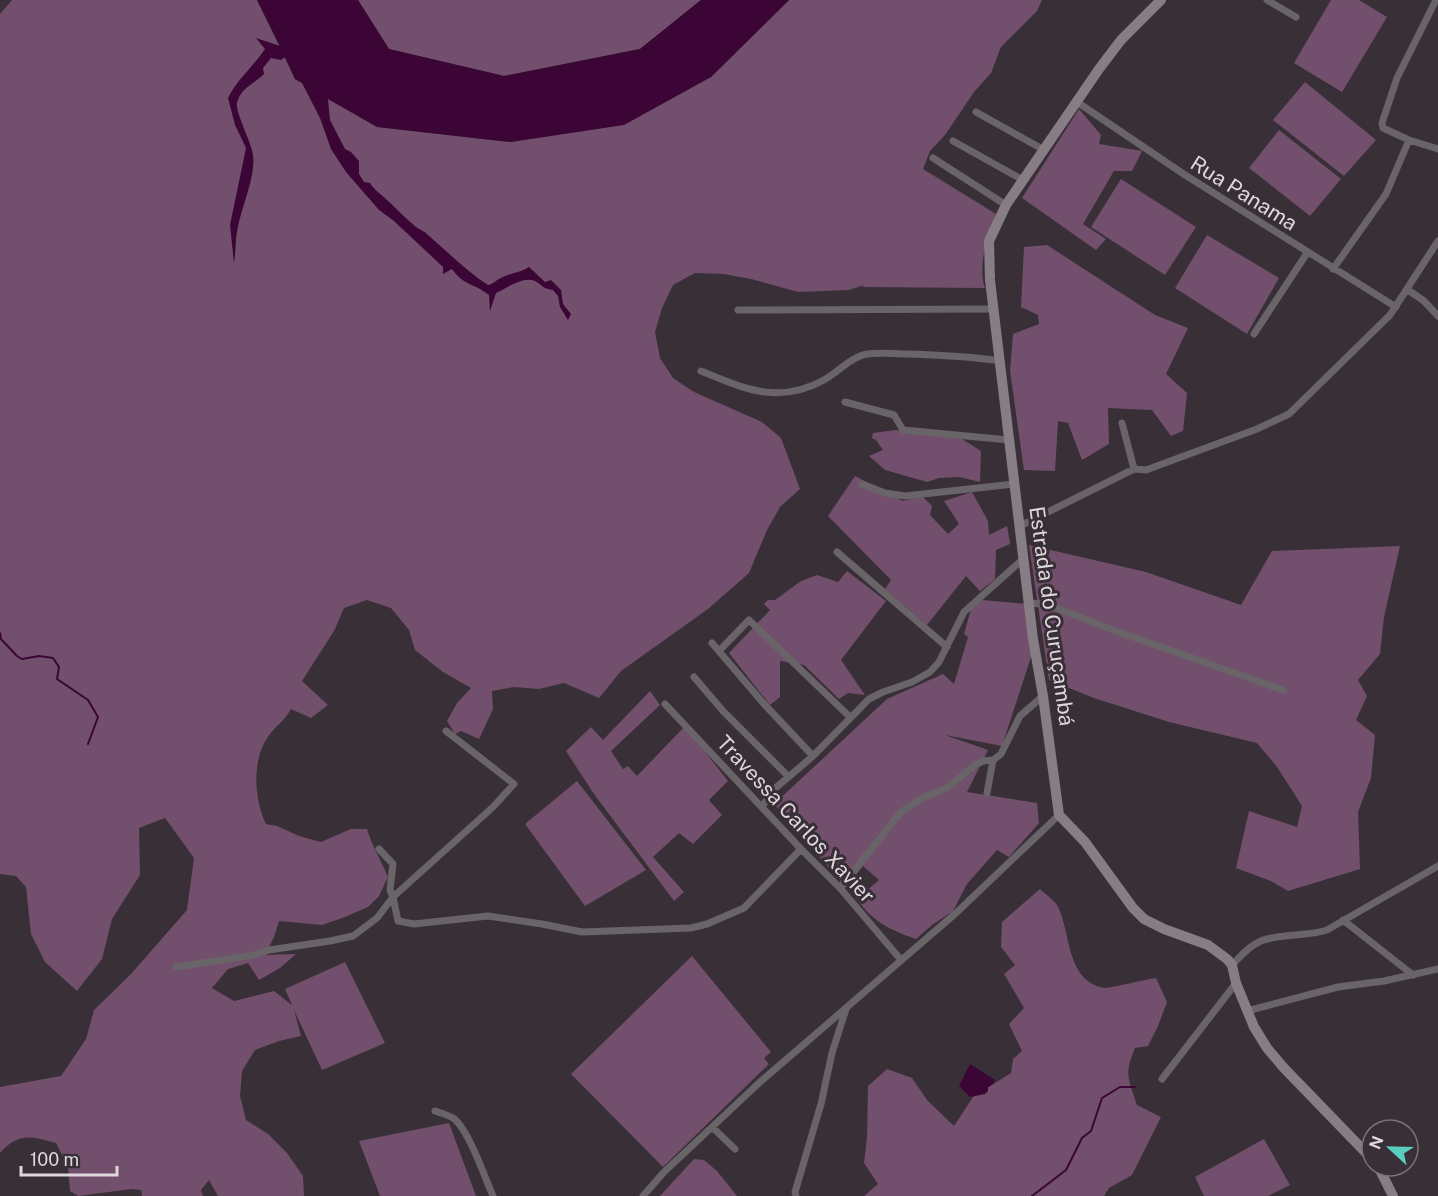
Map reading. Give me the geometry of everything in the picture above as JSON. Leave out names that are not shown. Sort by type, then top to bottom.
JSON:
[{"type":"street","name":"Estrada do Curuçambá","points":[[1059,815],[1023,559],[989,264],[989,241],[1006,205],[1121,40],[1161,0]]},
{"type":"street","points":[[1267,0],[1296,17]]},
{"type":"street","points":[[1436,0],[1397,78],[1382,123],[1383,128],[1387,131],[1438,149]]},
{"type":"street","name":"Rua Panama","points":[[1077,102],[1306,253],[1396,307]]},
{"type":"street","points":[[976,112],[1044,150]]},
{"type":"street","points":[[1333,269],[1386,194],[1409,140]]},
{"type":"street","points":[[953,141],[1023,180]]},
{"type":"street","points":[[933,158],[1006,205]]},
{"type":"street","points":[[1020,526],[1134,470],[1146,470],[1257,429],[1289,414],[1390,315],[1438,241]]},
{"type":"street","points":[[1254,334],[1306,253]]},
{"type":"street","points":[[1408,290],[1424,301],[1438,316]]},
{"type":"street","points":[[738,310],[994,309]]},
{"type":"street","points":[[701,371],[750,391],[776,394],[792,392],[823,381],[849,362],[865,355],[940,355],[1000,361]]},
{"type":"street","points":[[845,402],[894,416],[903,430],[1009,440]]},
{"type":"street","points":[[1122,423],[1134,470]]},
{"type":"street","points":[[862,484],[885,493],[904,496],[1014,484]]},
{"type":"street","points":[[837,552],[947,647]]},
{"type":"street","points":[[762,807],[772,791],[813,756],[850,717],[876,695],[912,682],[930,672],[939,662],[964,612],[1023,559]]},
{"type":"street","points":[[1030,603],[1049,605],[1283,690]]},
{"type":"street","points":[[719,651],[749,620],[850,717]]},
{"type":"street","points":[[712,643],[764,705],[813,756]]},
{"type":"street","points":[[694,677],[723,711],[788,776]]},
{"type":"street","points":[[987,793],[993,760],[1006,747],[1020,716],[1043,696]]},
{"type":"street","name":"Travessa Carlos Xavier","points":[[665,704],[840,888],[901,960]]},
{"type":"street","points":[[176,967],[353,936],[377,918],[393,897],[493,807],[514,784],[446,731]]},
{"type":"street","points":[[840,888],[901,812],[924,797],[947,788],[975,765],[993,760]]},
{"type":"street","points":[[643,1196],[664,1172],[759,1083],[956,913],[1059,815],[1086,842],[1133,908],[1144,919],[1164,929],[1209,945],[1232,965],[1247,1011],[1268,1048],[1283,1067],[1360,1147]]},
{"type":"street","points":[[379,849],[393,864],[390,890],[398,921],[414,924],[488,916],[582,932],[691,928],[707,924],[744,908],[801,849]]},
{"type":"street","points":[[1232,965],[1250,947],[1260,941],[1316,933],[1438,866]]},
{"type":"street","points":[[1343,920],[1413,975]]},
{"type":"street","points":[[1247,1011],[1338,987],[1438,969]]},
{"type":"street","points":[[1162,1079],[1236,983]]},
{"type":"street","points":[[796,1196],[795,1192],[821,1104],[832,1053],[846,1009]]},
{"type":"street","points":[[435,1111],[450,1116],[459,1123],[493,1196]]},
{"type":"street","points":[[713,1128],[735,1149]]},
{"type":"street","points":[[1384,1178],[1393,1196]]},
{"type":"shaded area","points":[[12,0],[257,0],[295,79],[377,127],[511,142],[711,77],[789,0],[1042,0],[1037,11],[1001,47],[991,73],[974,92],[945,135],[930,151],[923,169],[996,214],[983,261],[985,288],[862,287],[864,285],[849,290],[798,292],[724,274],[695,273],[673,285],[662,308],[655,332],[660,358],[673,378],[694,392],[762,422],[781,438],[800,489],[780,507],[767,530],[749,573],[708,609],[621,671],[599,698],[564,683],[539,689],[514,687],[492,691],[493,709],[479,739],[461,731],[455,734],[447,721],[457,703],[471,688],[443,672],[415,650],[409,630],[391,608],[367,600],[344,608],[334,631],[302,681],[328,705],[311,718],[291,709],[270,734],[257,766],[257,791],[266,824],[277,826],[299,836],[321,842],[351,829],[367,829],[388,877],[379,896],[368,907],[345,917],[322,925],[279,921],[265,955],[296,954],[280,968],[259,980],[248,963],[228,969],[212,988],[234,1001],[274,991],[292,1005],[285,989],[345,962],[385,1043],[322,1070],[294,1010],[301,1036],[255,1050],[242,1071],[240,1096],[246,1120],[268,1134],[287,1153],[303,1176],[304,1196],[218,1196],[209,1180],[201,1190],[203,1196],[142,1196],[141,1190],[132,1189],[78,1196],[70,1191],[68,1167],[56,1143],[32,1138],[19,1139],[0,1153],[0,1087],[61,1076],[86,1039],[94,1010],[131,974],[187,910],[194,858],[165,818],[139,828],[140,875],[112,919],[102,959],[77,991],[45,962],[31,934],[26,887],[16,876],[0,874],[0,14]]},
{"type":"shaded area","points":[[257,0],[358,0],[389,49],[504,76],[640,49],[701,0],[789,0],[711,77],[624,125],[511,142],[377,127],[328,99],[330,120],[345,149],[359,161],[359,174],[364,182],[370,183],[412,224],[425,232],[488,285],[504,276],[529,267],[545,282],[551,280],[561,290],[563,304],[571,314],[568,320],[553,290],[544,288],[535,281],[520,281],[496,293],[490,311],[489,295],[484,291],[465,282],[452,269],[443,274],[443,267],[379,210],[346,172],[331,149],[320,118],[302,83],[295,79],[285,57],[281,60],[271,58],[263,68],[264,74],[244,90],[237,103],[238,113],[252,149],[253,163],[251,181],[237,232],[234,263],[230,225],[246,148],[235,125],[228,98],[236,84],[265,49],[256,38],[280,46]]},
{"type":"shaded area","points":[[358,0],[701,0],[640,49],[504,76],[389,49]]},
{"type":"shaded area","points":[[1331,0],[1359,0],[1387,17],[1342,92],[1294,63]]},
{"type":"shaded area","points":[[1305,82],[1376,140],[1344,176],[1273,120]]},
{"type":"shaded area","points":[[1079,109],[1101,135],[1099,144],[1142,151],[1132,171],[1114,171],[1083,224],[1106,239],[1096,250],[1022,198]]},
{"type":"shaded area","points":[[1279,130],[1341,179],[1310,216],[1249,168]]},
{"type":"shaded area","points":[[1121,179],[1196,227],[1165,275],[1091,227]]},
{"type":"shaded area","points":[[1207,235],[1279,278],[1247,334],[1175,288]]},
{"type":"shaded area","points":[[1047,245],[1155,315],[1188,328],[1166,374],[1187,393],[1183,431],[1171,436],[1152,410],[1108,408],[1109,444],[1082,460],[1068,423],[1058,421],[1055,471],[1024,470],[1010,371],[1013,334],[1039,324],[1038,315],[1021,307],[1024,247]]},
{"type":"shaded area","points":[[896,430],[962,439],[981,451],[980,482],[959,477],[939,478],[927,482],[885,470],[869,456],[883,450],[872,438],[873,433]]},
{"type":"shaded area","points":[[855,476],[903,501],[922,496],[932,506],[930,515],[948,534],[959,524],[944,501],[972,492],[988,521],[989,535],[1007,526],[1010,544],[996,550],[995,579],[980,591],[966,576],[927,625],[885,589],[891,580],[828,516]]},
{"type":"shaded area","points":[[1029,545],[1146,572],[1241,605],[1272,551],[1400,546],[1384,617],[1380,654],[1358,680],[1367,696],[1356,720],[1375,735],[1371,778],[1358,812],[1360,869],[1288,891],[1271,881],[1236,868],[1249,811],[1297,827],[1302,806],[1277,767],[1257,743],[1169,722],[1094,698],[1049,680]]},
{"type":"shaded area","points":[[847,571],[886,601],[841,660],[865,695],[848,693],[839,699],[804,665],[780,661],[780,697],[770,705],[729,653],[770,610],[764,604],[768,600],[775,600],[801,581],[817,575],[838,582]]},
{"type":"shaded area","points":[[982,600],[1028,604],[1032,654],[1002,746],[945,735],[988,750],[967,792],[1037,803],[1039,823],[1009,857],[997,850],[967,884],[953,911],[916,939],[883,924],[869,914],[857,899],[879,880],[863,866],[846,888],[774,804],[887,699],[943,674],[954,684],[968,637],[964,634],[971,609]]},
{"type":"shaded area","points":[[650,691],[660,705],[611,751],[623,769],[628,766],[637,776],[685,726],[728,781],[709,800],[722,815],[693,844],[679,833],[653,857],[684,892],[674,901],[594,794],[566,751],[591,727],[603,740]]},
{"type":"shaded area","points":[[577,781],[646,870],[585,906],[525,824]]},
{"type":"shaded area","points":[[1040,889],[1058,906],[1072,956],[1083,977],[1105,988],[1156,978],[1167,1002],[1148,1046],[1135,1048],[1129,1064],[1128,1076],[1137,1105],[1161,1117],[1132,1175],[1109,1188],[1104,1196],[864,1196],[878,1184],[864,1163],[868,1086],[887,1069],[912,1078],[927,1100],[954,1126],[973,1097],[1011,1073],[1013,1059],[1022,1051],[1009,1024],[1024,1008],[1004,974],[1015,965],[1001,947],[1002,922]]},
{"type":"shaded area","points":[[692,956],[771,1052],[764,1058],[769,1064],[663,1167],[571,1074]]},
{"type":"shaded area","points":[[970,1064],[995,1080],[985,1094],[970,1097],[959,1086]]},
{"type":"shaded area","points":[[449,1123],[476,1196],[380,1196],[359,1141]]},
{"type":"shaded area","points":[[1264,1139],[1290,1185],[1268,1196],[1204,1196],[1195,1177]]},
{"type":"shaded area","points":[[694,1159],[704,1160],[717,1171],[737,1196],[660,1196]]},
{"type":"waterway","points":[[0,633],[1,639],[22,659],[39,656],[53,658],[59,667],[57,679],[88,700],[98,717],[88,744]]},
{"type":"waterway","points":[[1032,1196],[1066,1170],[1082,1138],[1091,1131],[1102,1098],[1120,1087],[1135,1087]]}]
